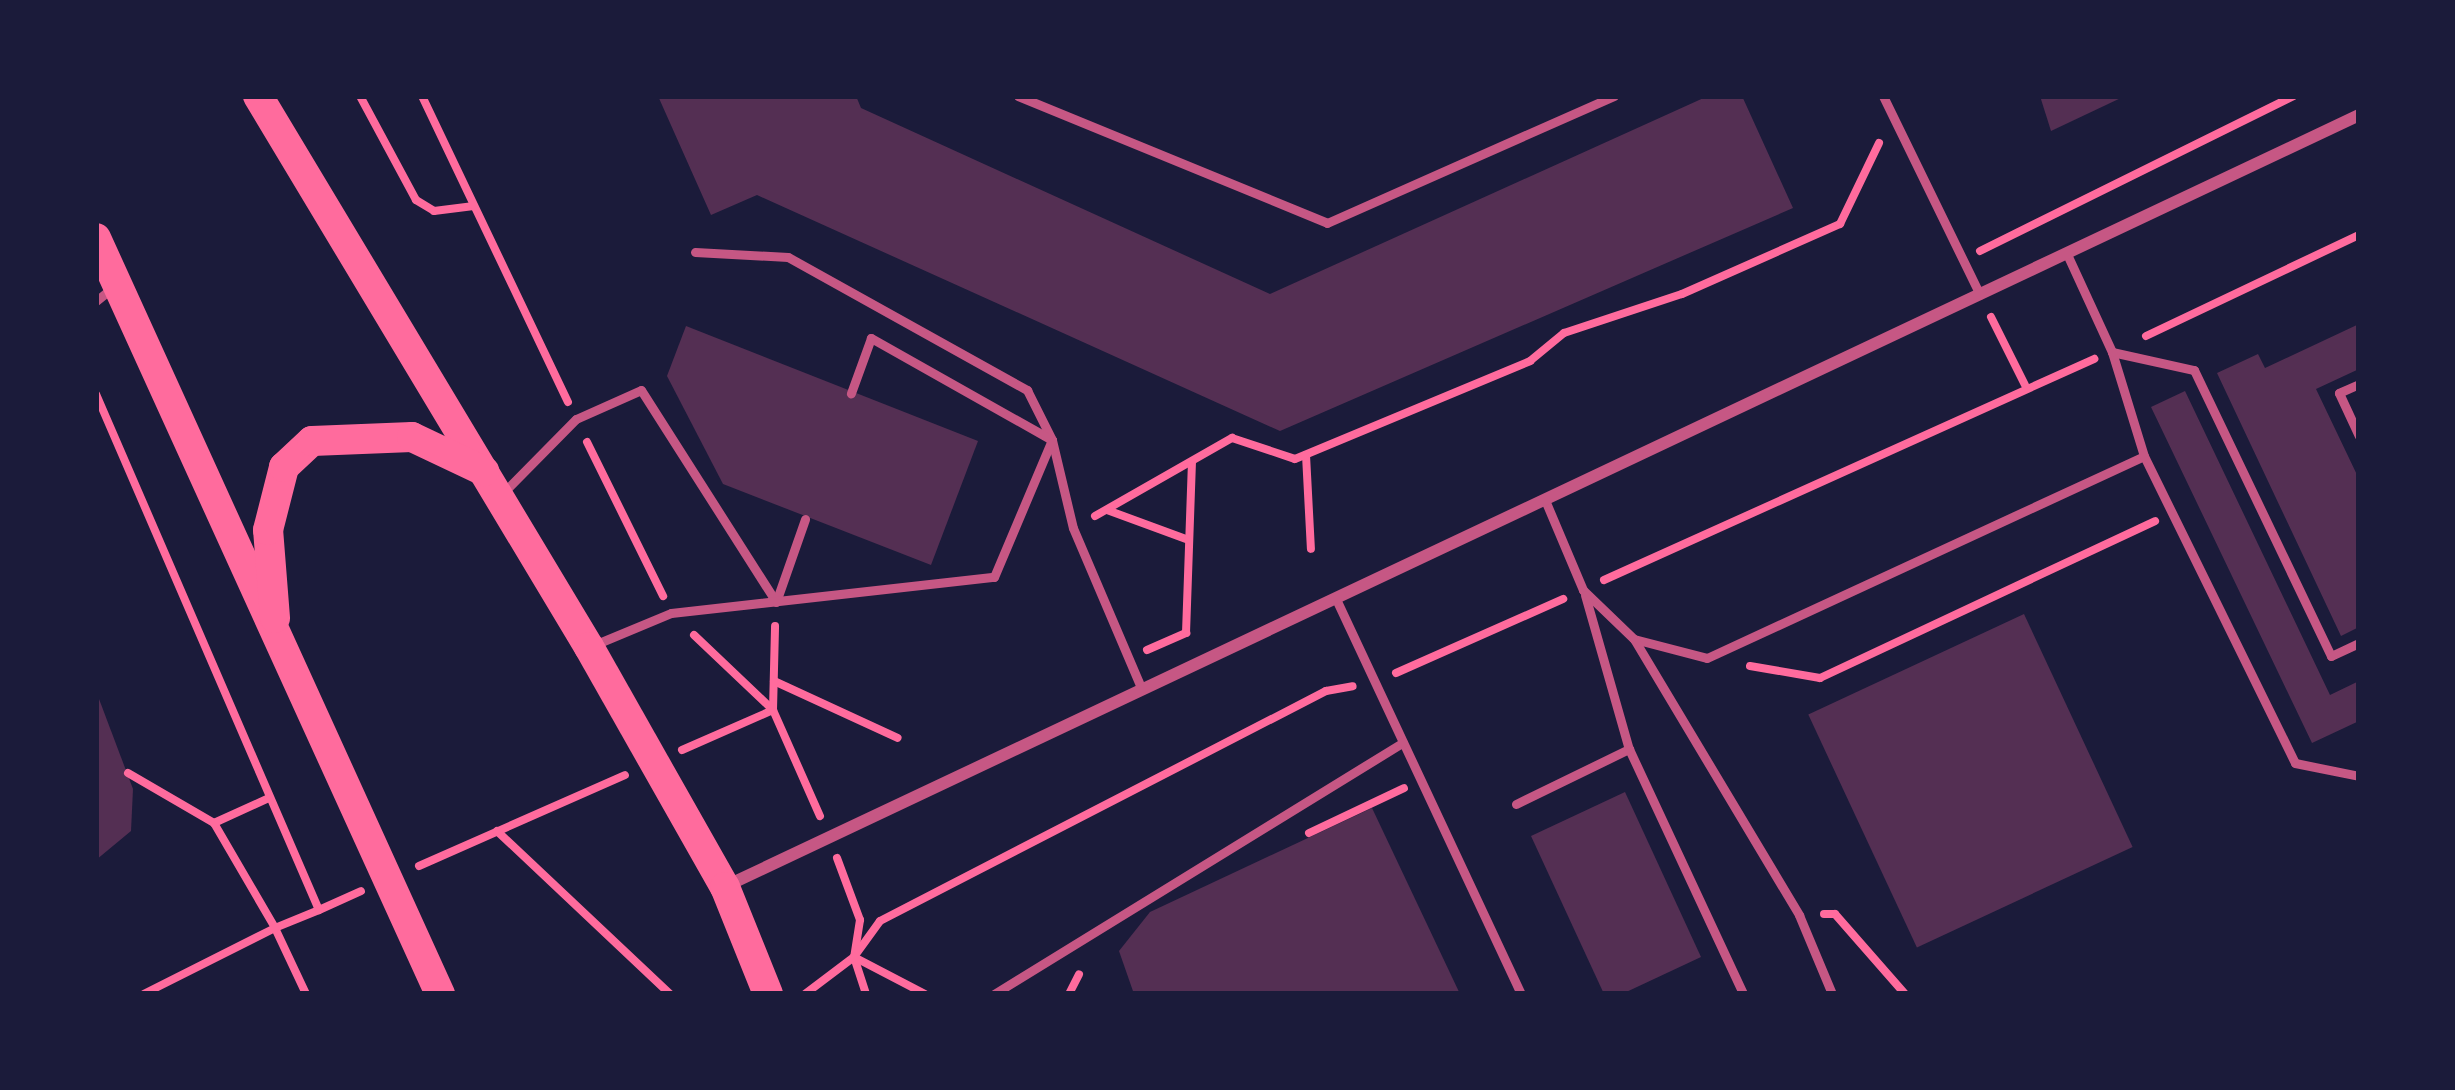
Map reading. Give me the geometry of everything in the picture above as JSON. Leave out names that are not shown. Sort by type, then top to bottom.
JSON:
[{"type":"main road","points":[[258,96],[590,647],[725,887],[769,994]]},
{"type":"main road","points":[[96,238],[106,294],[277,640],[440,994]]},
{"type":"main road","points":[[277,640],[268,530],[284,467],[312,441],[412,437],[493,483]]},
{"type":"street","points":[[725,887],[2359,116]]},
{"type":"street","points":[[96,251],[106,294]]},
{"type":"lane","points":[[1018,96],[1327,223],[1614,96]]},
{"type":"lane","points":[[1882,96],[1980,295]]},
{"type":"lane","points":[[695,252],[788,257],[1027,390],[1052,440],[1072,528],[1142,690]]},
{"type":"lane","points":[[2066,254],[2112,352],[2144,456],[2170,514],[2295,763],[2359,776]]},
{"type":"lane","points":[[851,393],[871,338],[1052,440]]},
{"type":"lane","points":[[2112,352],[2194,370],[2331,656],[2359,643]]},
{"type":"lane","points":[[2359,384],[2339,393],[2359,436]]},
{"type":"lane","points":[[493,483],[576,419],[641,390],[776,602]]},
{"type":"lane","points":[[590,647],[671,613],[994,577],[1052,440]]},
{"type":"lane","points":[[1634,639],[1707,658],[2144,456]]},
{"type":"lane","points":[[1545,500],[1583,590],[1629,749],[1743,994]]},
{"type":"lane","points":[[776,602],[805,519]]},
{"type":"lane","points":[[1583,590],[1634,639],[1799,915],[1832,994]]},
{"type":"lane","points":[[1336,598],[1521,994]]},
{"type":"lane","points":[[994,994],[1403,742]]},
{"type":"lane","points":[[1516,803],[1629,749]]},
{"type":"path","points":[[360,96],[416,200],[434,212],[474,206]]},
{"type":"path","points":[[422,96],[671,613],[772,710],[830,837],[860,920],[854,957],[866,994]]},
{"type":"path","points":[[1963,260],[2294,96]]},
{"type":"path","points":[[1072,528],[1232,439],[1295,459],[1530,361],[1564,333],[1682,294],[1840,224],[1892,116]]},
{"type":"path","points":[[1980,295],[2025,386]]},
{"type":"path","points":[[96,394],[319,910]]},
{"type":"path","points":[[1306,454],[1311,549]]},
{"type":"path","points":[[1129,659],[1186,633],[1192,461]]},
{"type":"path","points":[[1106,510],[1190,540]]},
{"type":"path","points":[[1707,658],[1820,678],[2170,514]]},
{"type":"path","points":[[772,710],[776,602]]},
{"type":"path","points":[[774,681],[898,738]]},
{"type":"path","points":[[144,994],[275,928],[772,710]]},
{"type":"path","points":[[128,773],[214,824],[275,928],[306,994]]},
{"type":"path","points":[[214,824],[269,798]]},
{"type":"path","points":[[496,831],[670,994]]},
{"type":"path","points":[[1835,914],[1905,994]]},
{"type":"path","points":[[805,994],[854,957]]},
{"type":"path","points":[[854,957],[925,994]]},
{"type":"building","points":[[658,96],[856,96],[861,108],[1270,294],[1708,96],[1742,96],[1793,208],[1280,431],[757,195],[711,215]]},
{"type":"building","points":[[2040,96],[2125,96],[2051,131]]},
{"type":"building","points":[[2359,324],[2359,369],[2316,389],[2359,479],[2359,627],[2341,636],[2217,373],[2258,354],[2265,368]]},
{"type":"building","points":[[686,326],[978,441],[931,565],[723,484],[667,376]]},
{"type":"building","points":[[2185,391],[2330,695],[2359,681],[2359,721],[2312,743],[2151,407]]},
{"type":"building","points":[[2024,614],[2133,847],[1917,948],[1808,715]]},
{"type":"building","points":[[96,691],[133,789],[131,831],[96,860]]},
{"type":"building","points":[[1625,792],[1701,957],[1622,994],[1604,994],[1531,836]]},
{"type":"building","points":[[1372,808],[1460,994],[1134,994],[1119,951],[1150,912]]}]
